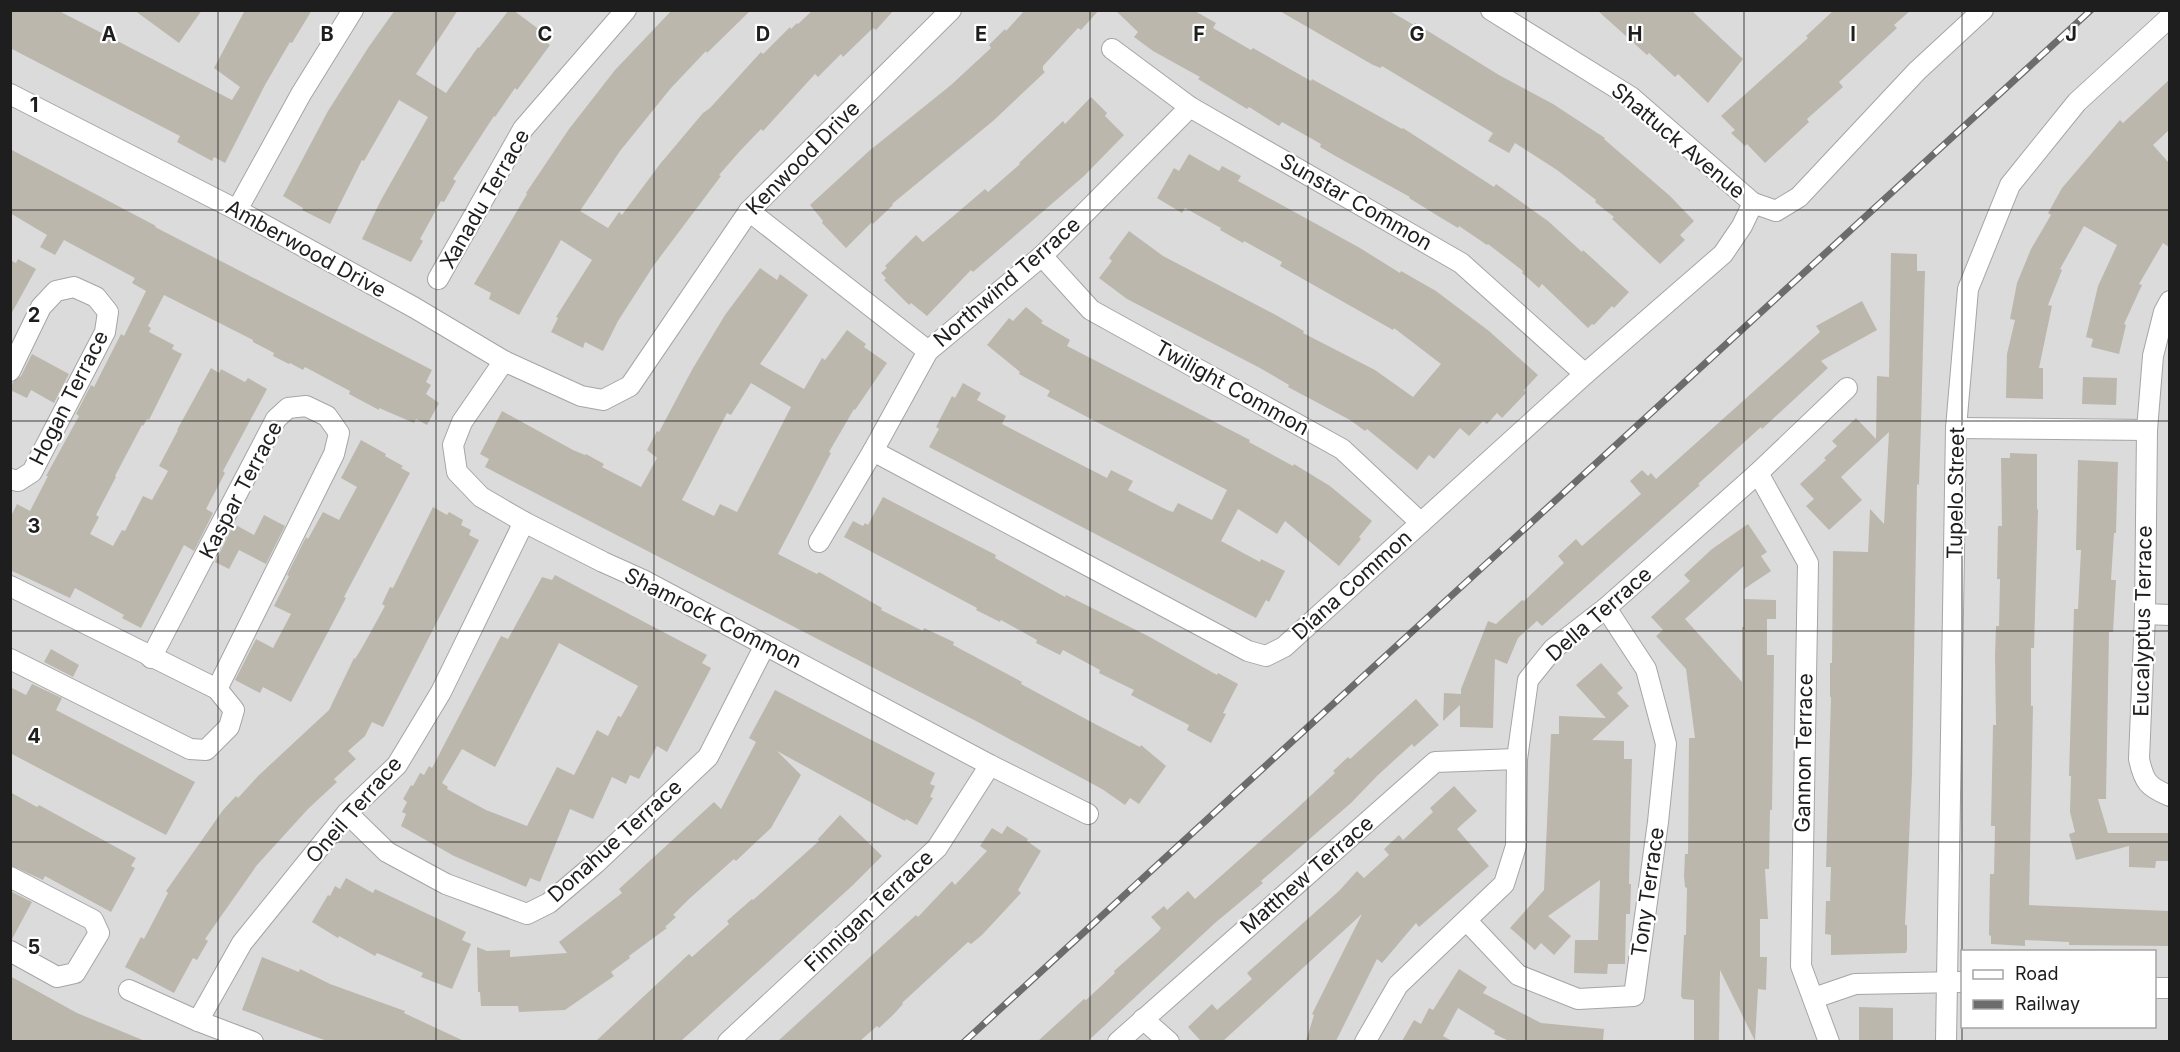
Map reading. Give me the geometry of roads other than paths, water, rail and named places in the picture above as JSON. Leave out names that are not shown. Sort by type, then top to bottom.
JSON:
[{"type":"street","points":[[237,210],[301,94],[353,10]]},
{"type":"street","name":"Xanadu Terrace","points":[[438,279],[523,129],[626,10]]},
{"type":"street","name":"Kenwood Drive","points":[[603,400],[630,386],[749,211],[951,10]]},
{"type":"street","name":"Shattuck Avenue","points":[[1491,10],[1631,97],[1753,203],[1776,211],[1799,197],[1917,72],[1983,10]]},
{"type":"street","name":"Tupelo Street","points":[[1946,1041],[1955,982],[1956,428],[1968,289],[2010,184],[2077,102],[2169,17]]},
{"type":"street","name":"Sunstar Common","points":[[1112,49],[1190,107],[1461,263],[1585,374]]},
{"type":"street","name":"Amberwood Drive","points":[[10,94],[237,210],[415,308],[504,361],[581,396],[603,400]]},
{"type":"street","name":"Northwind Terrace","points":[[819,542],[928,351],[1042,256],[1190,107]]},
{"type":"street","name":"Diana Common","points":[[873,451],[1248,651],[1266,656],[1284,647],[1585,374],[1723,254],[1742,226],[1753,203]]},
{"type":"street","points":[[749,211],[928,351]]},
{"type":"street","name":"Twilight Common","points":[[1042,256],[1091,310],[1342,449],[1421,523]]},
{"type":"street","name":"Hogan Terrace","points":[[10,371],[41,307],[56,291],[74,287],[96,297],[108,312],[105,332],[32,472],[18,481],[10,478]]},
{"type":"street","name":"Eucalyptus Terrace","points":[[2169,301],[2153,356],[2147,430],[2145,614],[2139,759],[2143,777],[2153,789],[2169,796]]},
{"type":"street","name":"Shamrock Common","points":[[504,361],[462,422],[453,445],[457,472],[482,497],[524,522],[643,580],[990,765],[1088,814]]},
{"type":"street","name":"Della Terrace","points":[[1365,1041],[1398,985],[1504,884],[1516,846],[1517,759],[1528,680],[1553,649],[1606,608],[1758,472],[1847,388]]},
{"type":"street","name":"Kaspar Terrace","points":[[151,658],[276,419],[288,408],[306,406],[327,416],[339,433],[334,454],[217,689]]},
{"type":"street","points":[[1956,428],[2147,430]]},
{"type":"street","name":"Gannon Terrace","points":[[1758,472],[1808,563],[1800,945],[1801,966],[1829,1041]]},
{"type":"street","name":"Oneil Terrace","points":[[198,1021],[242,943],[347,813],[397,765],[441,692],[524,522]]},
{"type":"street","points":[[10,586],[217,689],[234,710],[229,727],[206,750],[190,749],[10,659]]},
{"type":"street","name":"Tony Terrace","points":[[1467,921],[1518,975],[1578,999],[1634,996],[1658,822],[1666,744],[1646,669],[1606,608]]},
{"type":"street","points":[[2145,614],[2169,615]]},
{"type":"street","name":"Donahue Terrace","points":[[347,813],[387,852],[446,884],[527,914],[549,903],[596,863],[708,757],[765,645]]},
{"type":"street","name":"Matthew Terrace","points":[[1118,1041],[1435,762],[1517,759]]},
{"type":"street","name":"Finnigan Terrace","points":[[728,1041],[937,848],[990,765]]},
{"type":"street","points":[[10,877],[93,920],[99,933],[75,973],[57,977],[10,951]]},
{"type":"street","points":[[1814,998],[1854,984],[1955,982]]},
{"type":"street","points":[[129,990],[198,1021],[253,1041]]},
{"type":"street","points":[[1143,1019],[1169,1041]]},
{"type":"railway","points":[[964,1042],[2091,10]]}]
